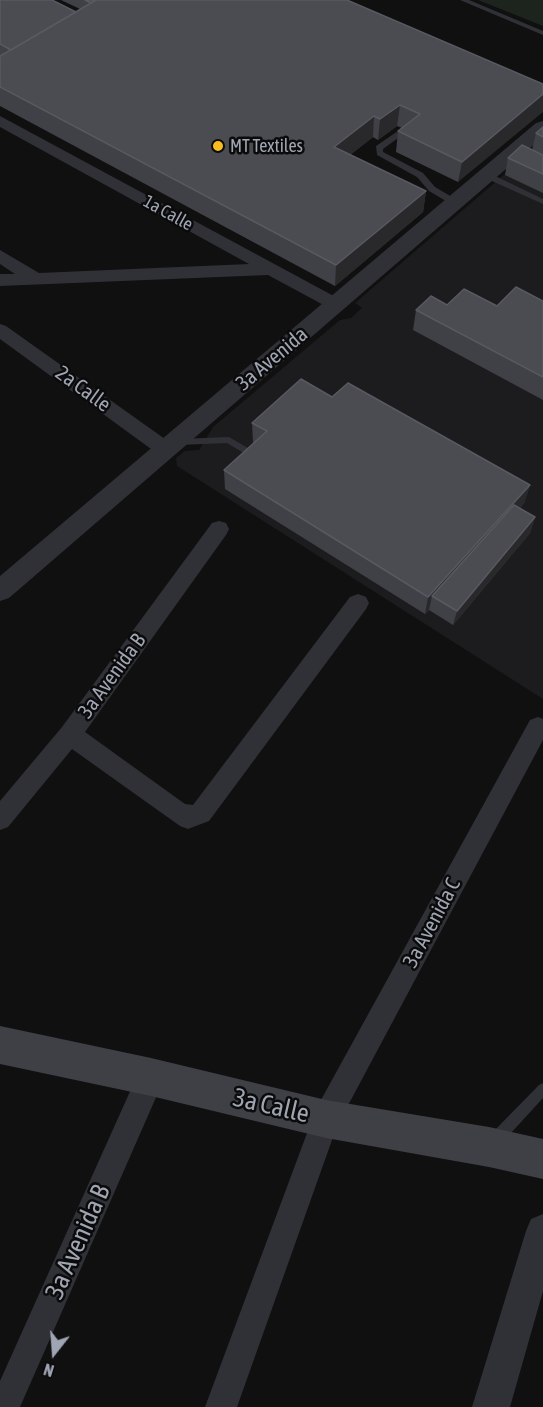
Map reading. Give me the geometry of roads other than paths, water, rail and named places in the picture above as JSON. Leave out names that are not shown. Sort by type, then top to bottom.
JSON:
[{"type":"main road","name":"3a Calle","points":[[0,1045],[151,1077],[326,1119],[489,1147],[543,1159]]},
{"type":"street","name":"1a Calle","points":[[0,121],[337,305]]},
{"type":"street","name":"3a Avenida","points":[[3,584],[337,305],[486,175],[519,154],[542,128]]},
{"type":"street","points":[[0,256],[36,279]]},
{"type":"street","points":[[0,280],[268,269]]},
{"type":"street","name":"2a Calle","points":[[0,330],[169,445]]},
{"type":"street","name":"3a Avenida B","points":[[0,819],[70,734],[219,529]]},
{"type":"street","points":[[70,734],[177,812],[188,818],[201,813],[358,603]]},
{"type":"street","name":"3a Avenida C","points":[[221,1407],[326,1119],[538,727]]},
{"type":"street","name":"3a Avenida B","points":[[4,1407],[151,1077]]},
{"type":"street","points":[[491,1407],[543,1231]]},
{"type":"lane","points":[[463,0],[543,33]]},
{"type":"lane","points":[[401,132],[379,148],[380,153],[420,175],[432,189],[454,202]]},
{"type":"lane","points":[[486,175],[543,202]]},
{"type":"lane","points":[[169,445],[229,440],[255,456]]},
{"type":"lane","points":[[489,1147],[543,1089]]},
{"type":"place","name":"MT Textiles","points":[[218,146]]}]
